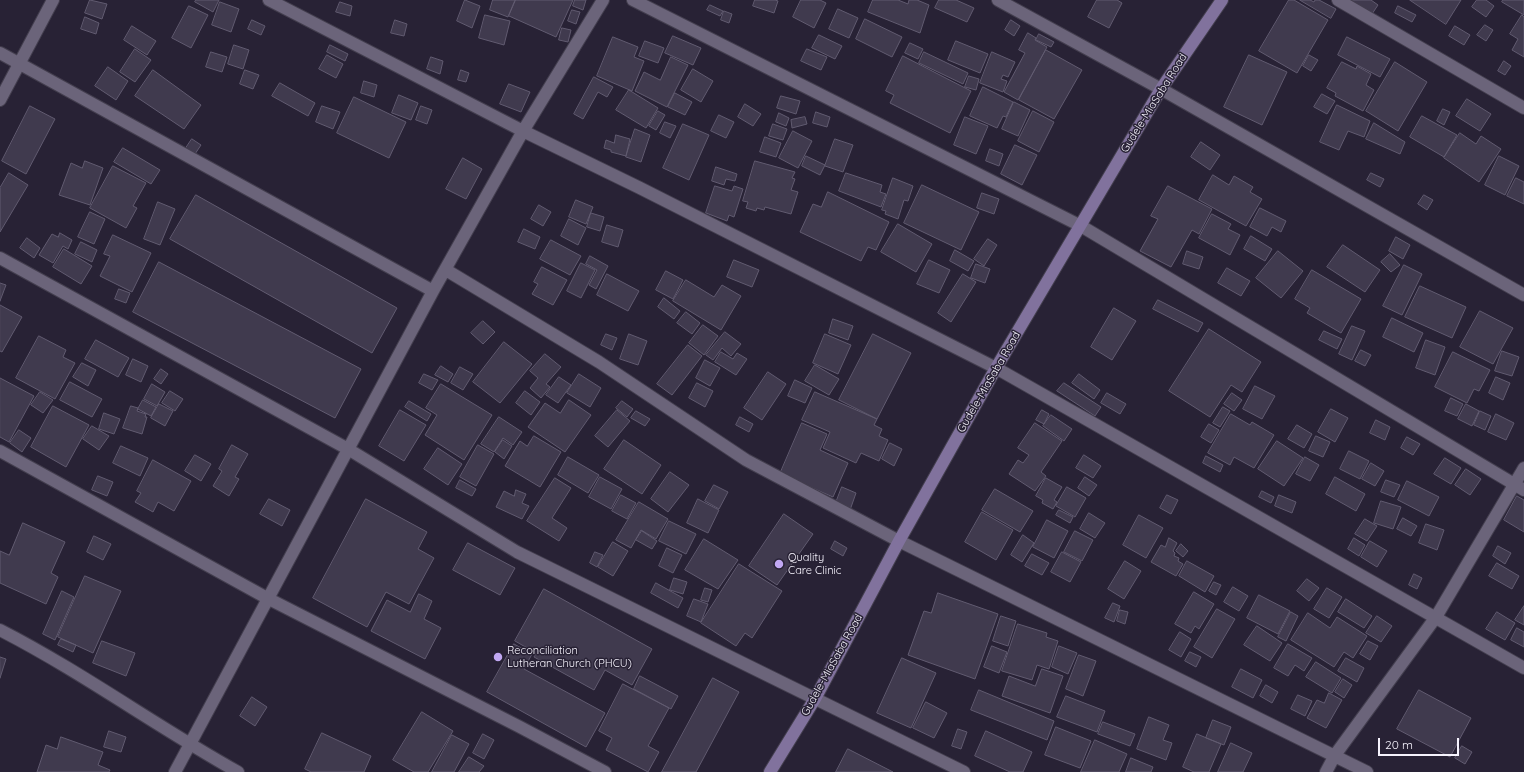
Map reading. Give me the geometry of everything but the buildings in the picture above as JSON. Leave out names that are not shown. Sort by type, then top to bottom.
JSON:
[{"type":"main road","name":"Gudele-MiaSaba Road","points":[[770,772],[816,697],[899,541],[996,368],[1161,89],[1222,0]]},
{"type":"street","points":[[0,100],[53,0]]},
{"type":"street","points":[[269,0],[523,131],[996,368],[1524,668]]},
{"type":"street","points":[[175,772],[433,291],[523,131],[603,0]]},
{"type":"street","points":[[633,0],[1081,226],[1519,487]]},
{"type":"street","points":[[998,0],[1161,89],[1524,295]]},
{"type":"street","points":[[1338,0],[1524,108]]},
{"type":"street","points":[[0,53],[433,291]]},
{"type":"street","points":[[0,258],[348,449],[517,552],[816,697],[964,772]]},
{"type":"street","points":[[446,270],[599,362],[746,460],[899,541],[1367,772]]},
{"type":"street","points":[[0,451],[267,598],[513,723],[605,772]]},
{"type":"street","points":[[1326,772],[1335,755],[1436,617],[1519,487],[1524,468]]},
{"type":"street","points":[[0,630],[40,650],[190,746],[238,772]]},
{"type":"place","name":"Quality Care Clinic","points":[[779,564]]},
{"type":"place","name":"Reconciliation Lutheran Church (PHCU)","points":[[498,657]]}]
